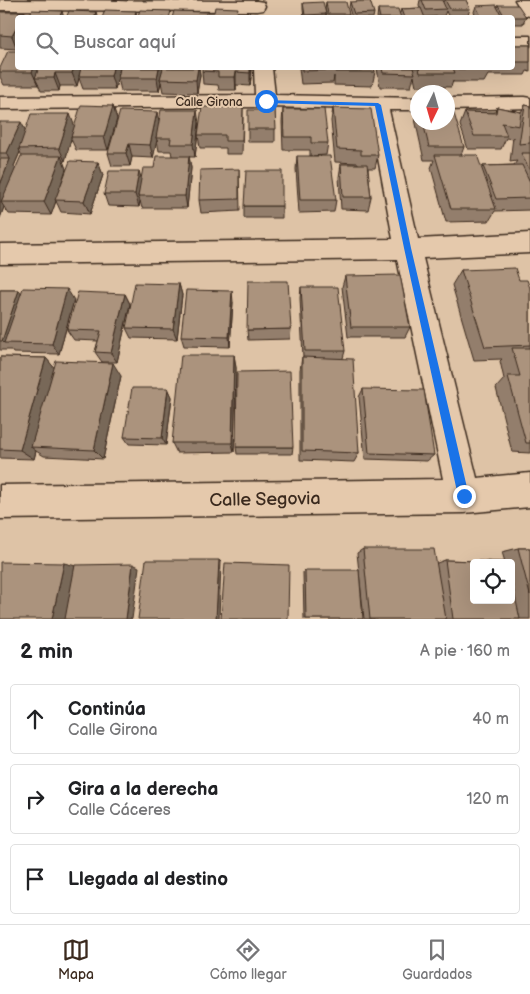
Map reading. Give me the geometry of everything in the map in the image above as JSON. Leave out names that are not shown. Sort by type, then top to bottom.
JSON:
[{"type":"street","points":[[0,5],[257,8]]},
{"type":"street","points":[[515,41],[530,41]]},
{"type":"street","points":[[263,70],[266,101]]},
{"type":"street","name":"Calle Girona","points":[[0,103],[266,101],[378,105],[410,104]]},
{"type":"street","points":[[455,104],[524,104]]},
{"type":"street","points":[[378,105],[464,496]]},
{"type":"street","points":[[0,254],[408,248],[530,243]]},
{"type":"street","name":"Calle Segovia","points":[[0,502],[464,496],[530,490]]},
{"type":"building","points":[[422,0],[442,0],[446,9],[426,10]]},
{"type":"building","points":[[445,0],[466,0],[470,9],[450,9]]},
{"type":"building","points":[[370,1],[374,13],[354,14],[350,2]]},
{"type":"building","points":[[323,2],[326,14],[305,15],[303,3]]},
{"type":"building","points":[[326,2],[346,2],[349,14],[328,14]]},
{"type":"building","points":[[496,5],[501,15],[480,15],[476,6]]},
{"type":"building","points":[[498,5],[518,5],[526,17],[515,17],[515,15],[504,15]]},
{"type":"building","points":[[215,7],[238,8],[237,15],[206,15],[207,12],[214,12]]},
{"type":"building","points":[[421,8],[424,15],[403,15],[401,9]]},
{"type":"building","points":[[378,9],[398,9],[400,15],[379,15]]},
{"type":"building","points":[[32,10],[62,11],[60,15],[30,15]]},
{"type":"building","points":[[105,10],[136,11],[135,15],[103,15]]},
{"type":"building","points":[[140,10],[171,11],[170,15],[138,15]]},
{"type":"building","points":[[69,11],[96,12],[95,15],[67,15]]},
{"type":"building","points":[[174,11],[205,12],[204,15],[173,15]]},
{"type":"building","points":[[0,12],[25,12],[24,15],[15,15],[15,30],[12,36],[0,35]]},
{"type":"building","points":[[515,45],[530,45],[530,62],[515,62]]},
{"type":"building","points":[[8,51],[15,51],[15,70],[33,70],[32,72],[0,72]]},
{"type":"building","points":[[38,70],[73,70],[72,73],[55,73],[54,78],[35,78]]},
{"type":"building","points":[[80,70],[112,70],[111,76],[79,76]]},
{"type":"building","points":[[120,70],[159,70],[157,78],[118,78]]},
{"type":"building","points":[[162,70],[198,70],[196,80],[160,79]]},
{"type":"building","points":[[250,70],[250,73],[236,72],[235,77],[218,77],[218,72],[202,71]]},
{"type":"building","points":[[302,70],[335,70],[302,71]]},
{"type":"building","points":[[336,70],[374,70],[375,72],[336,72]]},
{"type":"building","points":[[382,70],[414,70],[415,74],[383,73]]},
{"type":"building","points":[[419,70],[454,70],[455,73],[420,73]]},
{"type":"building","points":[[81,105],[113,106],[104,137],[71,137]]},
{"type":"building","points":[[525,105],[530,106],[530,143],[519,144]]},
{"type":"building","points":[[202,107],[243,107],[242,141],[225,141],[225,135],[198,135]]},
{"type":"building","points":[[497,107],[521,112],[519,126],[502,123],[507,136],[474,136],[465,112],[496,113]]},
{"type":"building","points":[[333,108],[371,109],[378,155],[361,155],[361,150],[337,149]]},
{"type":"building","points":[[283,109],[324,109],[328,143],[311,143],[311,137],[284,137]]},
{"type":"building","points":[[161,110],[197,110],[193,144],[170,144],[171,138],[156,138]]},
{"type":"building","points":[[248,110],[275,110],[276,129],[248,129]]},
{"type":"building","points":[[120,111],[157,112],[150,145],[129,144],[126,153],[108,153]]},
{"type":"building","points":[[31,114],[70,114],[59,148],[19,149]]},
{"type":"building","points":[[455,117],[464,147],[429,147],[425,130],[455,130]]},
{"type":"building","points":[[0,122],[21,122],[7,153],[0,153]]},
{"type":"building","points":[[521,153],[530,153],[530,171]]},
{"type":"building","points":[[435,155],[477,155],[496,209],[451,209]]},
{"type":"building","points":[[21,156],[61,156],[44,202],[1,202]]},
{"type":"building","points":[[156,156],[189,156],[185,196],[138,196],[143,168],[154,168]]},
{"type":"building","points":[[297,156],[330,156],[336,200],[300,200]]},
{"type":"building","points":[[0,159],[10,159],[0,185]]},
{"type":"building","points":[[70,161],[98,162],[84,201],[55,200]]},
{"type":"building","points":[[341,164],[367,164],[371,197],[343,197]]},
{"type":"building","points":[[522,165],[530,182],[530,198],[496,199],[483,166]]},
{"type":"building","points":[[239,169],[239,199],[199,200],[200,170]]},
{"type":"building","points":[[109,171],[139,171],[135,194],[104,194]]},
{"type":"building","points":[[246,171],[282,171],[282,206],[244,206]]},
{"type":"building","points":[[515,268],[519,280],[527,280],[530,288],[530,345],[485,347],[461,270]]},
{"type":"building","points":[[400,275],[410,327],[351,327],[345,276]]},
{"type":"building","points":[[248,281],[288,281],[291,329],[247,330]]},
{"type":"building","points":[[135,283],[179,284],[173,329],[126,328]]},
{"type":"building","points":[[301,287],[338,287],[345,351],[305,351]]},
{"type":"building","points":[[23,288],[67,289],[52,344],[4,343]]},
{"type":"building","points":[[0,290],[19,290],[2,341],[0,341]]},
{"type":"building","points":[[186,290],[232,291],[229,337],[181,336]]},
{"type":"building","points":[[78,292],[125,294],[111,353],[95,352],[101,331],[67,330]]},
{"type":"building","points":[[512,348],[530,348],[530,443],[526,443],[508,376],[520,376]]},
{"type":"building","points":[[181,355],[234,355],[232,443],[172,443]]},
{"type":"building","points":[[0,357],[46,358],[20,450],[0,449]]},
{"type":"building","points":[[302,357],[353,359],[359,453],[302,451]]},
{"type":"building","points":[[56,361],[113,363],[94,450],[31,447]]},
{"type":"building","points":[[290,371],[293,447],[236,447],[237,372]]},
{"type":"building","points":[[132,388],[168,388],[162,438],[124,437]]},
{"type":"building","points":[[363,389],[424,390],[434,455],[369,453]]},
{"type":"building","points":[[518,548],[530,548],[530,595]]},
{"type":"building","points":[[363,549],[434,549],[446,619],[370,619]]},
{"type":"building","points":[[146,560],[219,560],[216,619],[138,619]]},
{"type":"building","points":[[445,560],[470,561],[470,604],[515,604],[515,596],[520,619],[453,619]]},
{"type":"building","points":[[0,562],[64,563],[52,619],[0,619]]},
{"type":"building","points":[[225,563],[289,565],[288,619],[221,619]]},
{"type":"building","points":[[133,564],[126,619],[65,619],[75,565]]},
{"type":"building","points":[[305,570],[359,570],[363,619],[306,619]]},
{"type":"route","points":[[266,101],[378,105],[464,496]]}]
